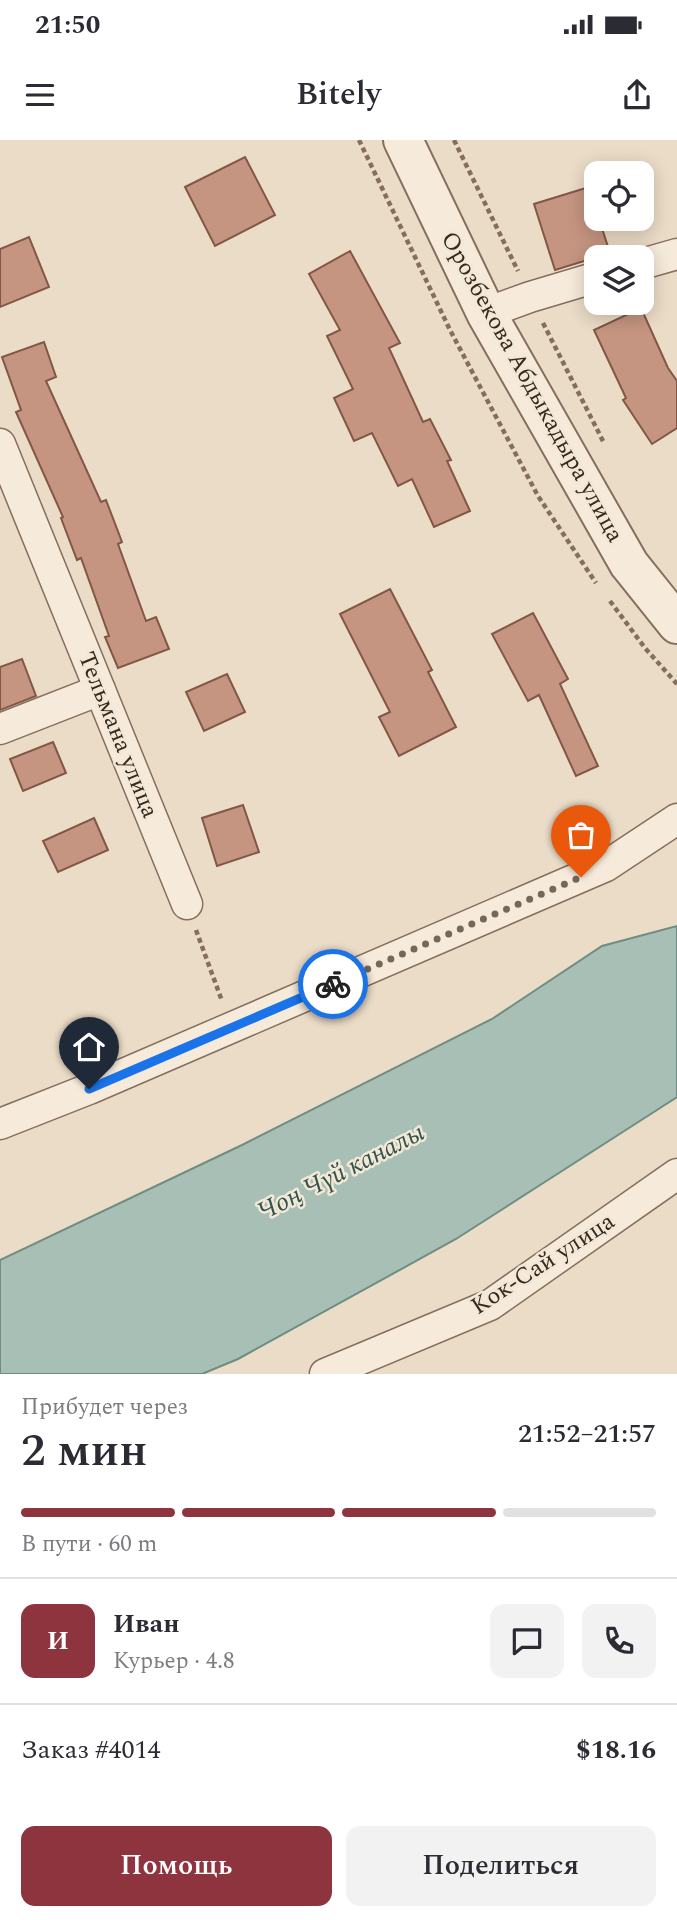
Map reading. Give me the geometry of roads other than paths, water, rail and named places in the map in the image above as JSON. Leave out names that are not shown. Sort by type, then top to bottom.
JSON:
[{"type":"street","name":"Орозбекова Абдыкадыра улица","points":[[403,140],[486,313],[629,564],[677,624]]},
{"type":"street","points":[[654,261],[677,254]]},
{"type":"street","points":[[486,313],[584,281]]},
{"type":"street","name":"Тельмана улица","points":[[0,444],[7,480],[100,690],[187,904]]},
{"type":"street","points":[[0,729],[100,690]]},
{"type":"street","points":[[0,1124],[89,1089],[606,866],[677,819]]},
{"type":"street","name":"Кок-Сай улица","points":[[325,1374],[490,1305],[677,1174]]},
{"type":"water","name":"Чоң Чүй каналы","points":[[677,926],[677,1097],[456,1239],[238,1359],[202,1374],[0,1374],[0,1260],[242,1145],[492,1019],[602,946]]}]
